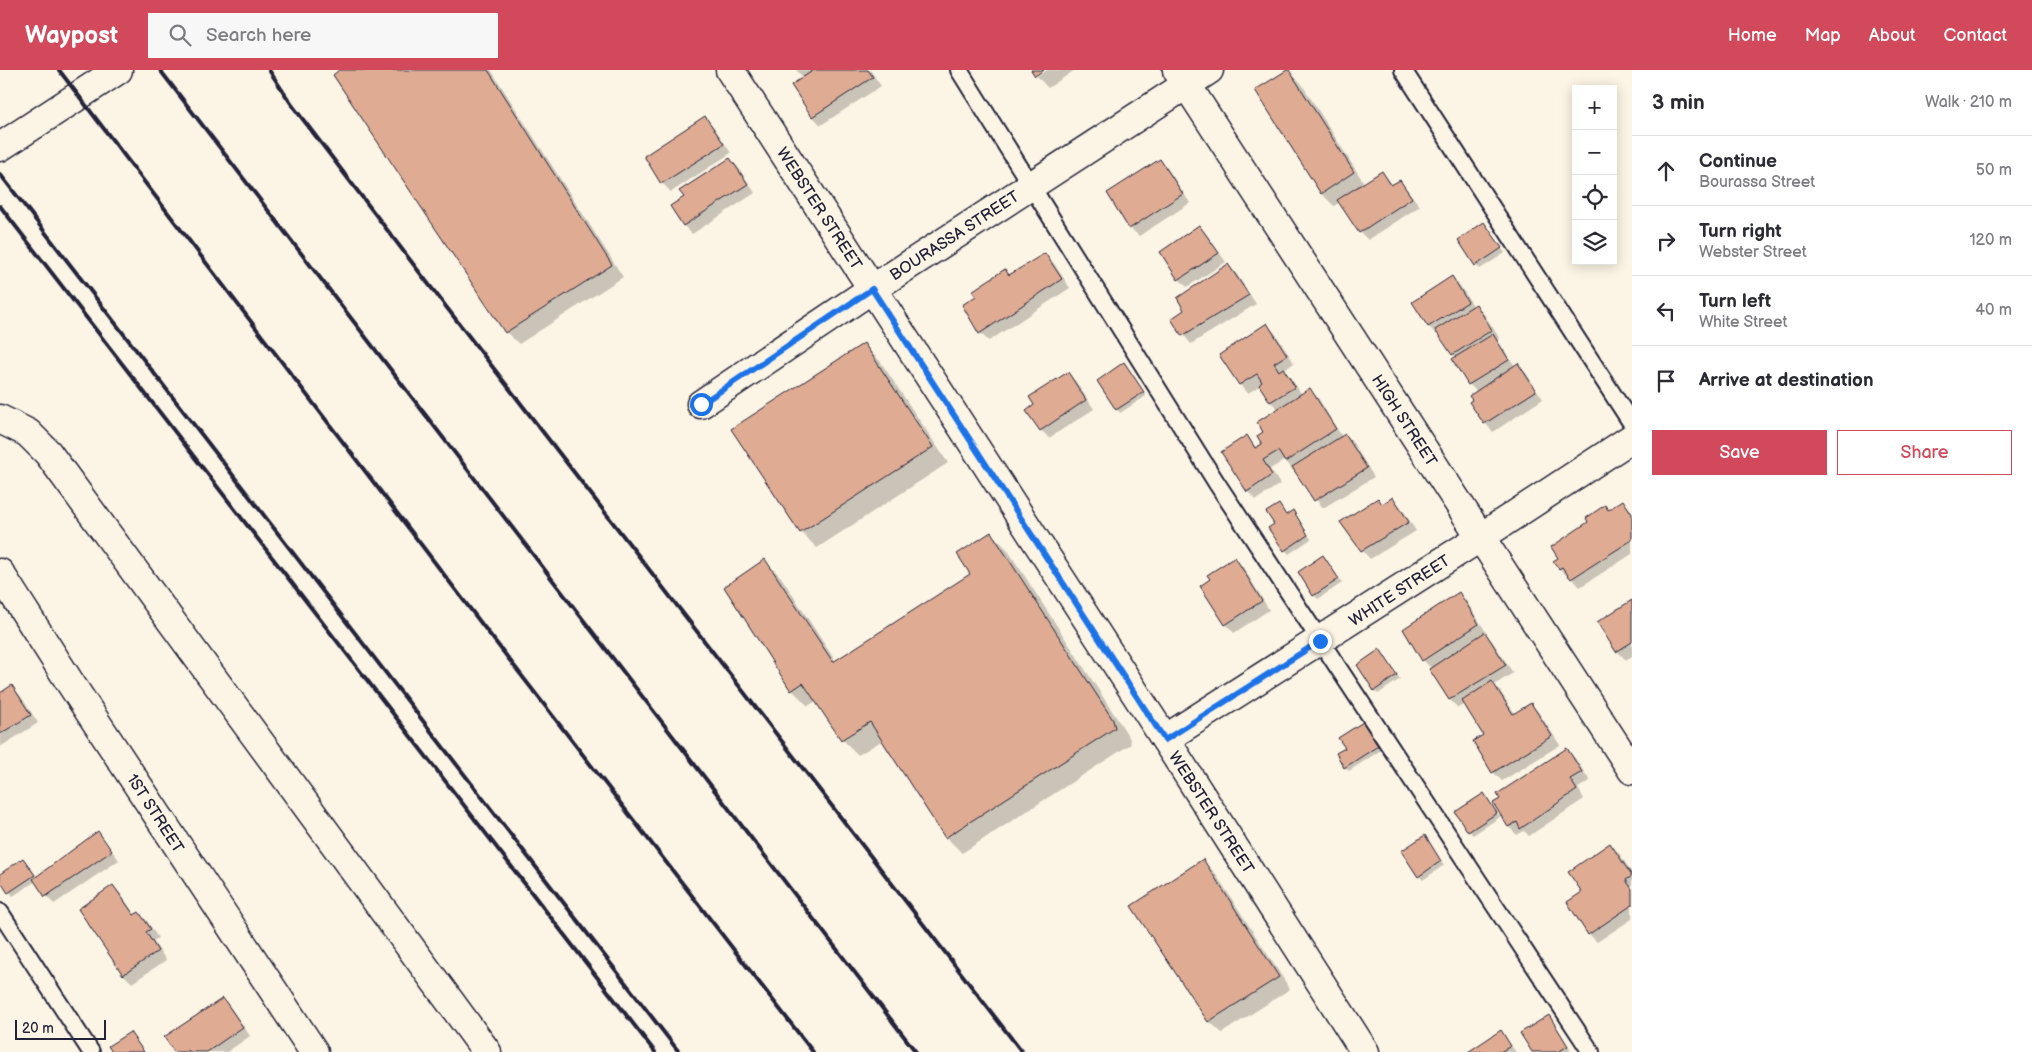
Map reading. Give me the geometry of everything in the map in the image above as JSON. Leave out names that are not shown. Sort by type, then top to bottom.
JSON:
[{"type":"street","points":[[0,147],[118,70]]},
{"type":"street","name":"WEBSTER STREET","points":[[730,70],[1365,1052]]},
{"type":"street","name":"BOURASSA STREET","points":[[701,404],[872,289],[1032,185],[1182,77],[1209,70]]},
{"type":"street","name":"HIGH STREET","points":[[1182,77],[1632,770]]},
{"type":"street","points":[[0,419],[28,433],[48,453],[487,1052]]},
{"type":"street","name":"WHITE STREET","points":[[1165,740],[1632,438]]},
{"type":"street","name":"1ST STREET","points":[[0,573],[313,1051]]},
{"type":"lane","points":[[959,70],[1210,473],[1591,1052]]},
{"type":"lane","points":[[1402,70],[1632,424]]},
{"type":"lane","points":[[0,912],[91,1052]]},
{"type":"building","points":[[339,70],[488,70],[612,265],[505,333],[333,75]]},
{"type":"building","points":[[814,70],[868,70],[873,77],[812,117],[791,85]]},
{"type":"building","points":[[1031,70],[1044,70],[1035,76]]},
{"type":"building","points":[[1289,70],[1354,172],[1321,194],[1255,90]]},
{"type":"building","points":[[705,116],[724,144],[661,184],[644,156]]},
{"type":"building","points":[[730,158],[748,184],[683,226],[670,206],[684,197],[679,191]]},
{"type":"building","points":[[1160,159],[1183,194],[1129,229],[1107,193]]},
{"type":"building","points":[[1382,171],[1391,185],[1400,180],[1412,198],[1359,233],[1337,200]]},
{"type":"building","points":[[1484,222],[1502,248],[1475,266],[1458,240]]},
{"type":"building","points":[[1199,225],[1219,253],[1178,280],[1160,252]]},
{"type":"building","points":[[1045,253],[1062,279],[979,334],[962,305],[976,296],[972,291],[1005,269],[1009,275]]},
{"type":"building","points":[[1228,264],[1249,295],[1182,336],[1171,319],[1184,310],[1177,298]]},
{"type":"building","points":[[1452,276],[1468,302],[1428,327],[1412,302]]},
{"type":"building","points":[[1476,304],[1492,330],[1452,355],[1435,330]]},
{"type":"building","points":[[1267,323],[1287,355],[1274,363],[1279,371],[1283,368],[1295,387],[1270,402],[1259,385],[1262,382],[1257,374],[1239,385],[1219,355]]},
{"type":"building","points":[[1493,334],[1509,360],[1468,385],[1452,359]]},
{"type":"building","points":[[864,343],[933,447],[800,533],[731,429]]},
{"type":"building","points":[[1124,362],[1144,392],[1116,410],[1097,381]]},
{"type":"building","points":[[1518,363],[1536,391],[1484,424],[1469,402],[1472,400],[1469,396]]},
{"type":"building","points":[[1068,372],[1086,400],[1040,431],[1026,411],[1034,405],[1029,397]]},
{"type":"building","points":[[1310,388],[1336,429],[1285,462],[1278,451],[1263,460],[1272,475],[1247,492],[1221,452],[1247,435],[1255,448],[1262,444],[1257,436],[1263,432],[1257,422]]},
{"type":"building","points":[[1345,434],[1367,468],[1314,501],[1292,467]]},
{"type":"building","points":[[1393,497],[1409,522],[1361,551],[1340,522],[1378,498],[1382,504]]},
{"type":"building","points":[[1623,500],[1632,514],[1632,540],[1571,579],[1562,567],[1559,569],[1553,561],[1558,558],[1551,547],[1588,522],[1586,518],[1605,505],[1608,510]]},
{"type":"building","points":[[1279,504],[1286,515],[1293,510],[1308,535],[1284,551],[1268,528],[1274,524],[1266,512]]},
{"type":"building","points":[[991,532],[1113,720],[1115,728],[945,838],[870,722],[841,740],[803,683],[791,691],[724,587],[765,559],[833,662],[970,574],[957,554]]},
{"type":"building","points":[[1323,555],[1339,579],[1313,596],[1298,572]]},
{"type":"building","points":[[1235,557],[1262,601],[1225,625],[1200,586],[1210,579],[1207,575]]},
{"type":"building","points":[[1459,592],[1479,624],[1422,661],[1403,629]]},
{"type":"building","points":[[1632,600],[1632,642],[1616,652],[1597,622]]},
{"type":"building","points":[[1485,632],[1506,665],[1449,700],[1429,669]]},
{"type":"building","points":[[1380,649],[1397,675],[1374,691],[1357,665]]},
{"type":"building","points":[[1492,681],[1513,714],[1531,703],[1552,736],[1492,773],[1473,741],[1483,735],[1462,701]]},
{"type":"building","points":[[12,685],[31,715],[0,734],[0,693]]},
{"type":"building","points":[[1363,722],[1378,746],[1344,768],[1336,753],[1345,748],[1338,738]]},
{"type":"building","points":[[1567,748],[1582,772],[1570,779],[1577,790],[1520,829],[1517,822],[1508,827],[1493,803],[1500,799],[1497,794]]},
{"type":"building","points":[[1484,793],[1497,813],[1468,832],[1455,812]]},
{"type":"building","points":[[98,831],[112,851],[45,897],[33,879]]},
{"type":"building","points":[[1425,835],[1441,861],[1418,877],[1401,851]]},
{"type":"building","points":[[1610,843],[1632,876],[1626,880],[1632,889],[1632,905],[1588,935],[1567,902],[1582,892],[1568,872]]},
{"type":"building","points":[[23,858],[35,875],[8,893],[0,881],[0,874]]},
{"type":"building","points":[[1203,859],[1279,977],[1208,1022],[1131,906]]},
{"type":"building","points":[[113,885],[134,915],[139,912],[151,929],[146,932],[158,951],[123,975],[78,909]]},
{"type":"building","points":[[223,998],[243,1027],[207,1052],[189,1052],[188,1050],[185,1052],[174,1052],[164,1037]]},
{"type":"building","points":[[1549,1015],[1568,1046],[1558,1052],[1532,1052],[1520,1033]]},
{"type":"building","points":[[1501,1030],[1511,1046],[1500,1052],[1468,1052]]},
{"type":"building","points":[[130,1032],[144,1052],[112,1052],[108,1046]]},
{"type":"railway","points":[[59,70],[484,627],[813,1052]]},
{"type":"railway","points":[[160,70],[916,1052]]},
{"type":"railway","points":[[269,70],[292,105],[420,273],[1022,1052]]},
{"type":"railway","points":[[0,174],[679,1052]]},
{"type":"railway","points":[[0,206],[655,1052]]},
{"type":"route","points":[[701,404],[872,289],[1165,740],[1320,641]]}]
